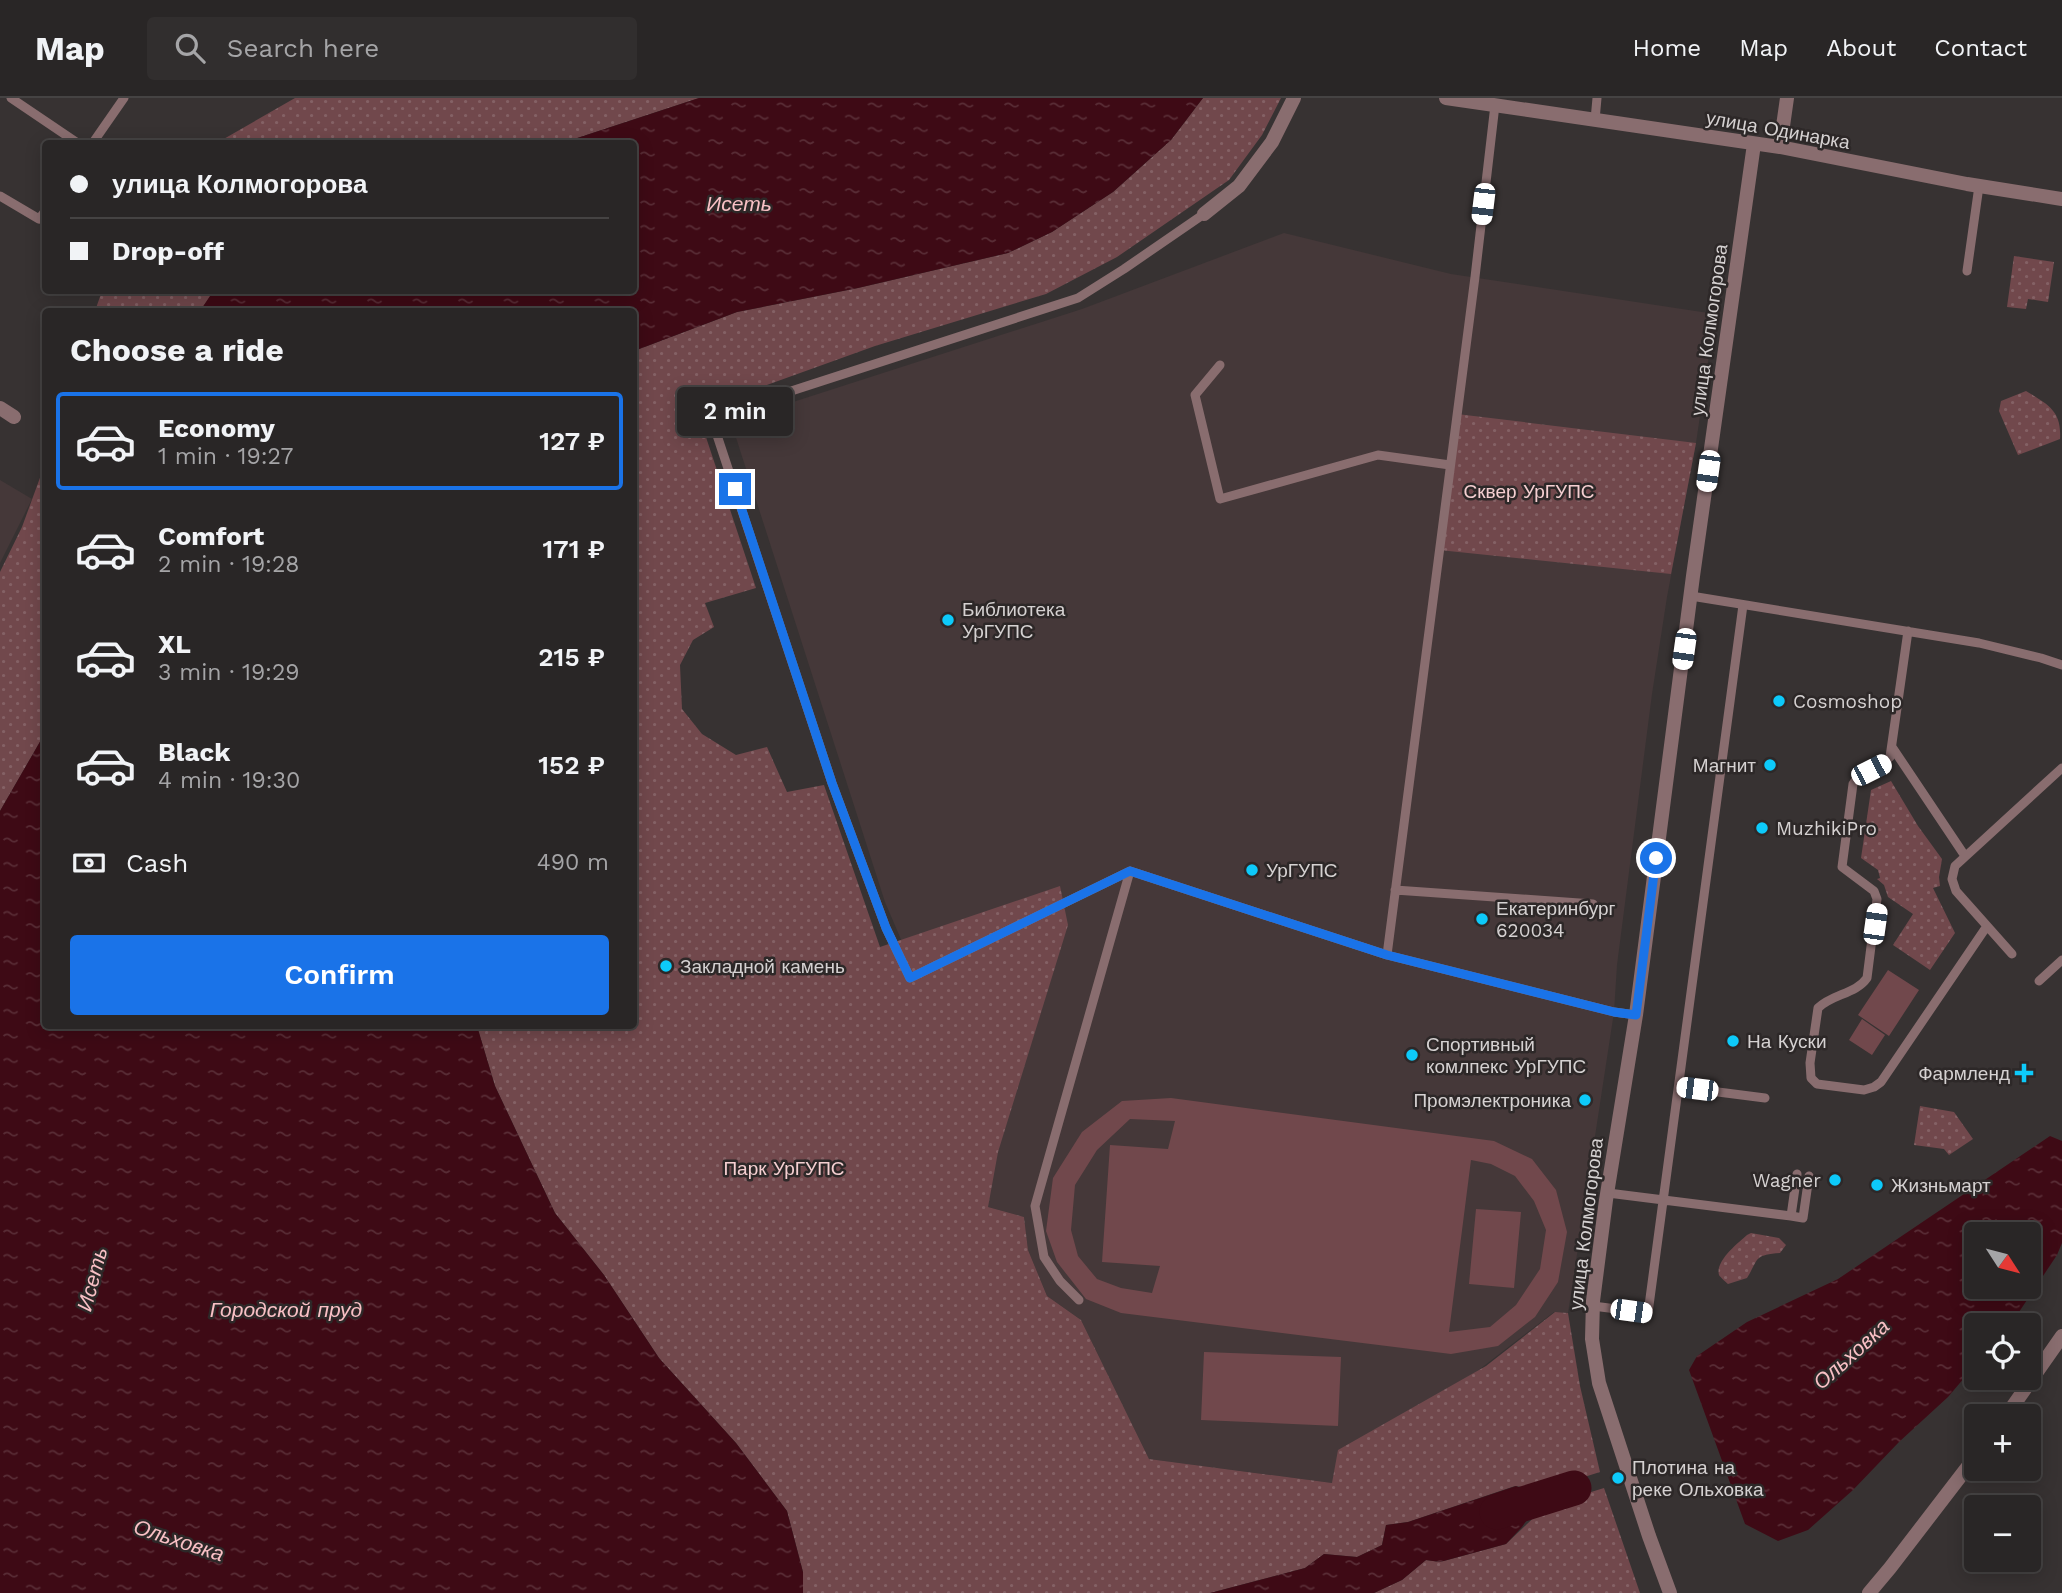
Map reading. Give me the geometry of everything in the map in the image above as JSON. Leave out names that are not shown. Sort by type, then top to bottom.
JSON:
[{"type":"street","points":[[1204,214],[1238,186],[1272,142],[1294,98]]},
{"type":"street","name":"улица Одинарка","points":[[1446,98],[1780,147],[1979,186],[2062,199]]},
{"type":"street","points":[[1780,147],[1787,98]]},
{"type":"street","name":"улица Колмогорова","points":[[1670,1593],[1599,1383],[1592,1339],[1593,1306],[1636,1015],[1754,144]]},
{"type":"street","points":[[0,408],[14,417]]},
{"type":"street","points":[[2014,1404],[2062,1336]]},
{"type":"street","points":[[1869,1593],[1964,1472]]},
{"type":"lane","points":[[11,98],[73,140]]},
{"type":"lane","points":[[95,140],[124,98]]},
{"type":"lane","points":[[1595,120],[1597,98]]},
{"type":"lane","points":[[1387,955],[1495,105]]},
{"type":"lane","points":[[1967,271],[1979,186]]},
{"type":"lane","points":[[0,196],[39,219],[42,215]]},
{"type":"lane","points":[[1204,214],[1124,270],[1078,298],[711,417],[832,783],[886,928],[910,978],[1130,871],[1387,955],[1614,1012],[1636,1015]]},
{"type":"lane","points":[[1220,365],[1195,395],[1220,499],[1378,455],[1450,465]]},
{"type":"lane","points":[[1691,596],[1979,643],[2062,665]]},
{"type":"lane","points":[[1593,1306],[1648,1313],[1743,605]]},
{"type":"lane","points":[[1908,631],[1890,757],[1884,764],[1858,776],[1853,784],[1842,867],[1874,891],[1877,899],[1867,978],[1862,985],[1824,1002],[1818,1008],[1810,1063],[1811,1078],[1817,1084],[1864,1090],[1881,1082],[1987,926]]},
{"type":"lane","points":[[1892,747],[1965,856]]},
{"type":"lane","points":[[2012,954],[1956,891],[1952,879],[1955,866],[2062,768]]},
{"type":"lane","points":[[1079,1300],[1060,1281],[1044,1256],[1035,1206],[1130,871]]},
{"type":"lane","points":[[1395,890],[1593,904]]},
{"type":"lane","points":[[2039,981],[2062,960]]},
{"type":"lane","points":[[1679,1087],[1765,1098]]},
{"type":"lane","points":[[1791,1216],[1797,1174]]},
{"type":"lane","points":[[1608,1192],[1803,1218],[1809,1176]]},
{"type":"shaded area","name":"УрГУПС","points":[[1284,233],[1451,274],[1715,314],[1696,443],[1652,694],[1617,965],[1614,1012],[1568,1313],[1554,1312],[1332,1483],[1149,1459],[1081,1320],[1047,1296],[1028,1250],[1024,1217],[988,1207],[920,984],[885,902],[731,422],[1082,309]]},
{"type":"shaded area","points":[[0,480],[32,499],[0,563]]},
{"type":"green space","points":[[295,98],[699,98],[571,140],[222,140]]},
{"type":"green space","name":"Парк УрГУПС","points":[[1203,98],[1281,98],[1262,135],[1229,180],[1117,257],[1046,294],[875,346],[697,410],[756,588],[705,603],[714,627],[693,640],[680,665],[682,709],[702,734],[736,755],[767,747],[787,792],[824,785],[880,947],[1060,886],[1068,925],[998,1152],[988,1207],[1024,1217],[1028,1250],[1047,1296],[1081,1320],[1149,1459],[1332,1483],[1338,1450],[1486,1366],[1555,1312],[1568,1313],[1580,1386],[1600,1472],[1543,1490],[1515,1486],[1408,1522],[1386,1525],[1382,1545],[1357,1557],[1324,1554],[1305,1568],[1210,1593],[803,1593],[803,1572],[787,1511],[736,1443],[659,1358],[604,1275],[555,1213],[495,1086],[478,1029],[637,1029],[637,350],[737,312],[858,288],[1008,253],[1052,232],[1113,192],[1171,140]]},
{"type":"green space","points":[[2014,256],[2054,262],[2048,302],[2028,299],[2026,309],[2007,307]]},
{"type":"green space","points":[[101,294],[212,294],[202,308],[96,308]]},
{"type":"green space","points":[[2026,391],[2047,404],[2056,414],[2060,439],[2018,455],[1999,411],[2001,401]]},
{"type":"green space","name":"Сквер УрГУПС","points":[[1457,414],[1696,443],[1671,574],[1439,550]]},
{"type":"green space","points":[[42,472],[42,738],[0,811],[0,572],[22,527]]},
{"type":"green space","points":[[1891,781],[1942,859],[1940,886],[1933,888],[1955,933],[1930,970],[1893,945],[1913,914],[1888,897],[1884,885],[1877,879],[1880,878],[1878,870],[1861,858],[1871,790]]},
{"type":"green space","points":[[1888,970],[1919,990],[1889,1036],[1858,1015]]},
{"type":"green space","points":[[1862,1019],[1885,1035],[1872,1055],[1849,1040]]},
{"type":"green space","points":[[1171,1098],[1494,1141],[1532,1159],[1556,1190],[1567,1232],[1558,1282],[1535,1317],[1498,1346],[1451,1354],[1121,1313],[1086,1299],[1057,1262],[1046,1231],[1053,1178],[1082,1132],[1122,1101]],"holes":[[[1130,1119],[1175,1121],[1168,1149],[1110,1145],[1102,1262],[1160,1266],[1152,1293],[1121,1288],[1097,1279],[1078,1256],[1071,1230],[1075,1185],[1097,1150]],[[1471,1160],[1491,1164],[1515,1176],[1534,1201],[1546,1230],[1540,1269],[1516,1305],[1490,1327],[1449,1332]]]},
{"type":"green space","points":[[1920,1106],[1954,1112],[1973,1139],[1949,1155],[1944,1149],[1914,1145]]},
{"type":"green space","points":[[1476,1209],[1521,1212],[1514,1288],[1469,1284]]},
{"type":"green space","points":[[1751,1233],[1779,1238],[1786,1245],[1780,1253],[1758,1259],[1747,1278],[1728,1284],[1719,1275],[1720,1264],[1733,1247]]},
{"type":"green space","points":[[1204,1352],[1341,1357],[1338,1426],[1201,1420]]},
{"type":"green space","points":[[1604,1488],[1640,1593],[1374,1593],[1402,1580],[1426,1560],[1440,1562],[1506,1544],[1546,1506]]},
{"type":"water","name":"Исеть","points":[[699,98],[1203,98],[1171,140],[1113,192],[1052,232],[1008,253],[858,288],[737,312],[637,350],[637,308],[202,308],[211,294],[637,294],[637,140],[571,140]]},
{"type":"water","name":"Городской пруд","points":[[42,738],[42,1029],[478,1029],[495,1086],[555,1213],[604,1275],[659,1358],[736,1443],[787,1511],[803,1572],[803,1593],[0,1593],[0,811]]},
{"type":"water","points":[[2050,1136],[2062,1141],[2062,1243],[2041,1279],[2041,1222],[1964,1222],[1964,1299],[2028,1299],[2018,1313],[1964,1313],[1964,1378],[1853,1490],[1808,1530],[1778,1541],[1745,1524],[1689,1370],[1697,1356],[1747,1322],[1838,1279]]},
{"type":"water","points":[[1516,1486],[1543,1497],[1506,1544],[1440,1562],[1426,1560],[1402,1580],[1374,1593],[1210,1593],[1305,1568],[1324,1554],[1357,1557],[1382,1545],[1386,1525],[1408,1522]]},
{"type":"waterway","name":"Ольховка","points":[[1497,1512],[1574,1488]]},
{"type":"place","name":"Библиотека УрГУПС","points":[[948,620]]},
{"type":"place","name":"Cosmoshop","points":[[1779,701]]},
{"type":"place","name":"Магнит","points":[[1770,765]]},
{"type":"place","name":"MuzhikiPro","points":[[1762,828]]},
{"type":"place","name":"УрГУПС","points":[[1252,870]]},
{"type":"place","name":"Екатеринбург 620034","points":[[1482,919]]},
{"type":"place","name":"Закладной камень","points":[[666,966]]},
{"type":"place","name":"На Куски","points":[[1733,1041]]},
{"type":"place","name":"Спортивный комлпекс УрГУПС","points":[[1412,1055]]},
{"type":"place","name":"Фармленд","points":[[2024,1073]]},
{"type":"place","name":"Промэлектроника","points":[[1585,1100]]},
{"type":"place","name":"Wagner","points":[[1835,1180]]},
{"type":"place","name":"Жизньмарт","points":[[1877,1185]]},
{"type":"place","name":"Плотина на реке Ольховка","points":[[1618,1478]]},
{"type":"route","points":[[735,489],[832,783],[886,928],[910,978],[1130,871],[1387,955],[1614,1012],[1636,1015],[1656,858]]}]
